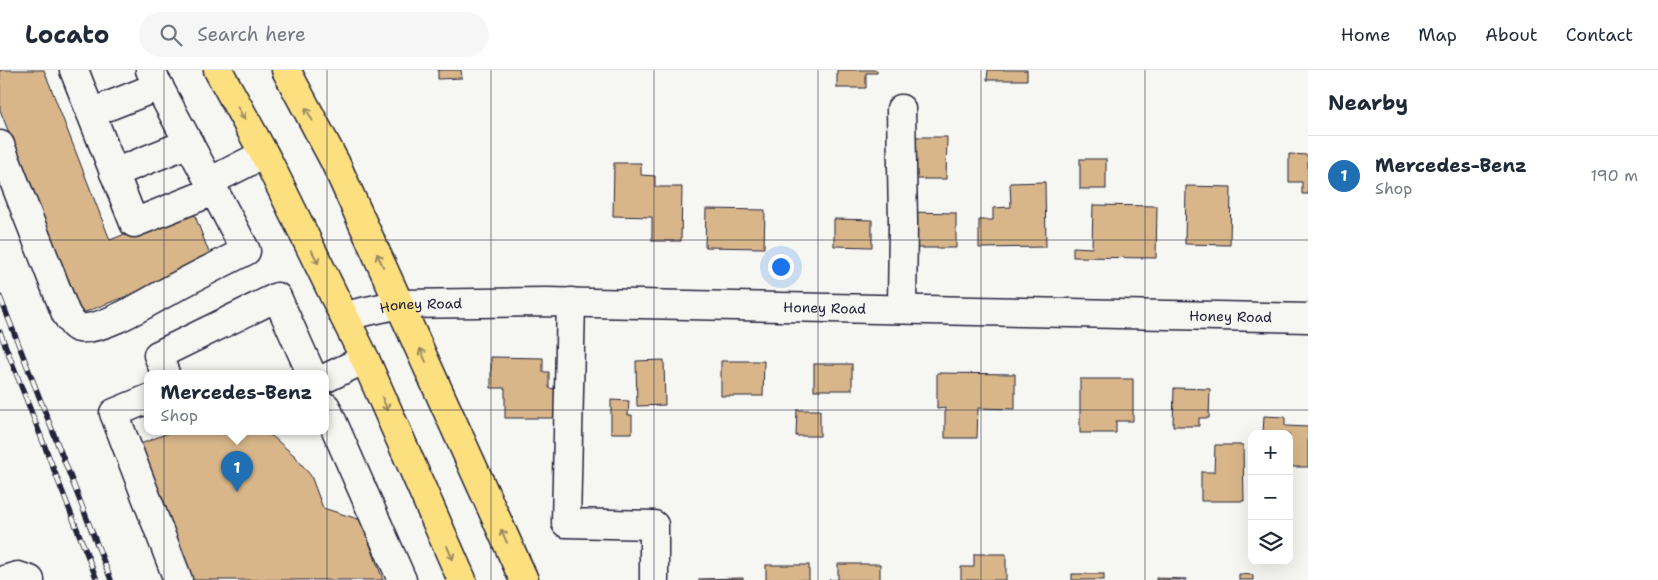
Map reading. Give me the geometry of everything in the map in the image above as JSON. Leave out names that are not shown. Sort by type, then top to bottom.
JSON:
[{"type":"main road","points":[[218,70],[264,154],[366,359],[462,580]]},
{"type":"main road","points":[[286,70],[335,162],[524,580]]},
{"type":"street","points":[[74,70],[134,223],[212,187],[264,154]]},
{"type":"street","points":[[0,145],[66,314],[75,327],[89,328],[118,318],[174,287],[246,252],[154,78],[91,113]]},
{"type":"street","points":[[901,109],[902,309]]},
{"type":"street","points":[[114,173],[189,142]]},
{"type":"street","points":[[164,370],[158,355],[277,297],[310,370]]},
{"type":"street","points":[[571,302],[566,522],[654,525],[654,580]]},
{"type":"street","name":"Honey Road","points":[[344,316],[400,304],[571,302],[1308,318]]},
{"type":"street","points":[[329,377],[366,359]]},
{"type":"street","points":[[144,401],[114,413],[178,580]]},
{"type":"street","points":[[329,414],[402,580]]},
{"type":"street","points":[[4,580],[18,576],[30,580]]},
{"type":"building","points":[[0,70],[44,70],[110,240],[192,208],[213,263],[80,314],[0,110]]},
{"type":"building","points":[[438,70],[461,70],[462,78],[438,79]]},
{"type":"building","points":[[837,70],[877,70],[877,73],[866,73],[866,88],[837,88]]},
{"type":"building","points":[[988,70],[1027,70],[1027,80],[987,80]]},
{"type":"building","points":[[909,137],[947,137],[946,179],[909,179]]},
{"type":"building","points":[[1289,154],[1308,155],[1308,194],[1302,194],[1302,182],[1289,182]]},
{"type":"building","points":[[1080,159],[1106,159],[1106,189],[1080,189]]},
{"type":"building","points":[[614,163],[641,163],[641,175],[655,176],[655,187],[682,187],[681,241],[652,241],[652,217],[613,216]]},
{"type":"building","points":[[1045,182],[1046,247],[979,248],[979,220],[993,220],[993,208],[1011,207],[1010,183]]},
{"type":"building","points":[[1186,186],[1231,187],[1230,245],[1185,244]]},
{"type":"building","points":[[1093,205],[1157,206],[1156,258],[1073,257],[1073,247],[1092,248]]},
{"type":"building","points":[[706,209],[765,210],[764,248],[705,247]]},
{"type":"building","points":[[908,212],[956,213],[956,248],[908,248]]},
{"type":"building","points":[[834,219],[872,220],[872,247],[834,246]]},
{"type":"building","points":[[491,357],[543,358],[543,372],[549,372],[549,388],[555,389],[555,418],[505,418],[505,388],[491,388]]},
{"type":"building","points":[[664,360],[665,405],[637,406],[636,361]]},
{"type":"building","points":[[721,361],[764,361],[763,396],[721,396]]},
{"type":"building","points":[[814,364],[852,364],[852,390],[814,390]]},
{"type":"building","points":[[937,373],[1015,374],[1015,409],[978,408],[977,438],[945,438],[945,408],[937,409]]},
{"type":"building","points":[[1080,379],[1133,379],[1133,421],[1116,421],[1116,433],[1080,433]]},
{"type":"building","points":[[1174,388],[1210,389],[1209,418],[1199,418],[1199,426],[1173,426]]},
{"type":"building","points":[[611,400],[629,401],[628,415],[632,415],[632,433],[611,433]]},
{"type":"building","points":[[797,410],[820,410],[820,436],[796,436]]},
{"type":"building","points":[[1264,416],[1285,417],[1285,426],[1308,427],[1308,467],[1293,467],[1293,430],[1263,430]]},
{"type":"building","points":[[163,435],[272,436],[295,456],[311,476],[323,508],[361,520],[383,580],[190,580],[138,445]]},
{"type":"building","points":[[1215,445],[1243,445],[1244,501],[1201,501],[1201,472],[1214,472]]},
{"type":"building","points":[[974,554],[1006,554],[1006,580],[961,580],[961,567],[974,567]]},
{"type":"building","points":[[838,564],[880,564],[880,580],[838,580]]},
{"type":"building","points":[[766,565],[809,565],[809,580],[766,580]]},
{"type":"building","points":[[1072,574],[1104,574],[1104,580],[1072,580]]},
{"type":"building","points":[[1239,574],[1253,575],[1253,580],[1239,580]]},
{"type":"building","points":[[743,578],[743,580],[699,580],[699,579]]},
{"type":"building","points":[[1156,578],[1186,579],[1186,580],[1156,580]]},
{"type":"railway","points":[[0,297],[111,580]]},
{"type":"railway","points":[[0,332],[97,580]]},
{"type":"place","name":"Mercedes-Benz","points":[[237,492]]}]
